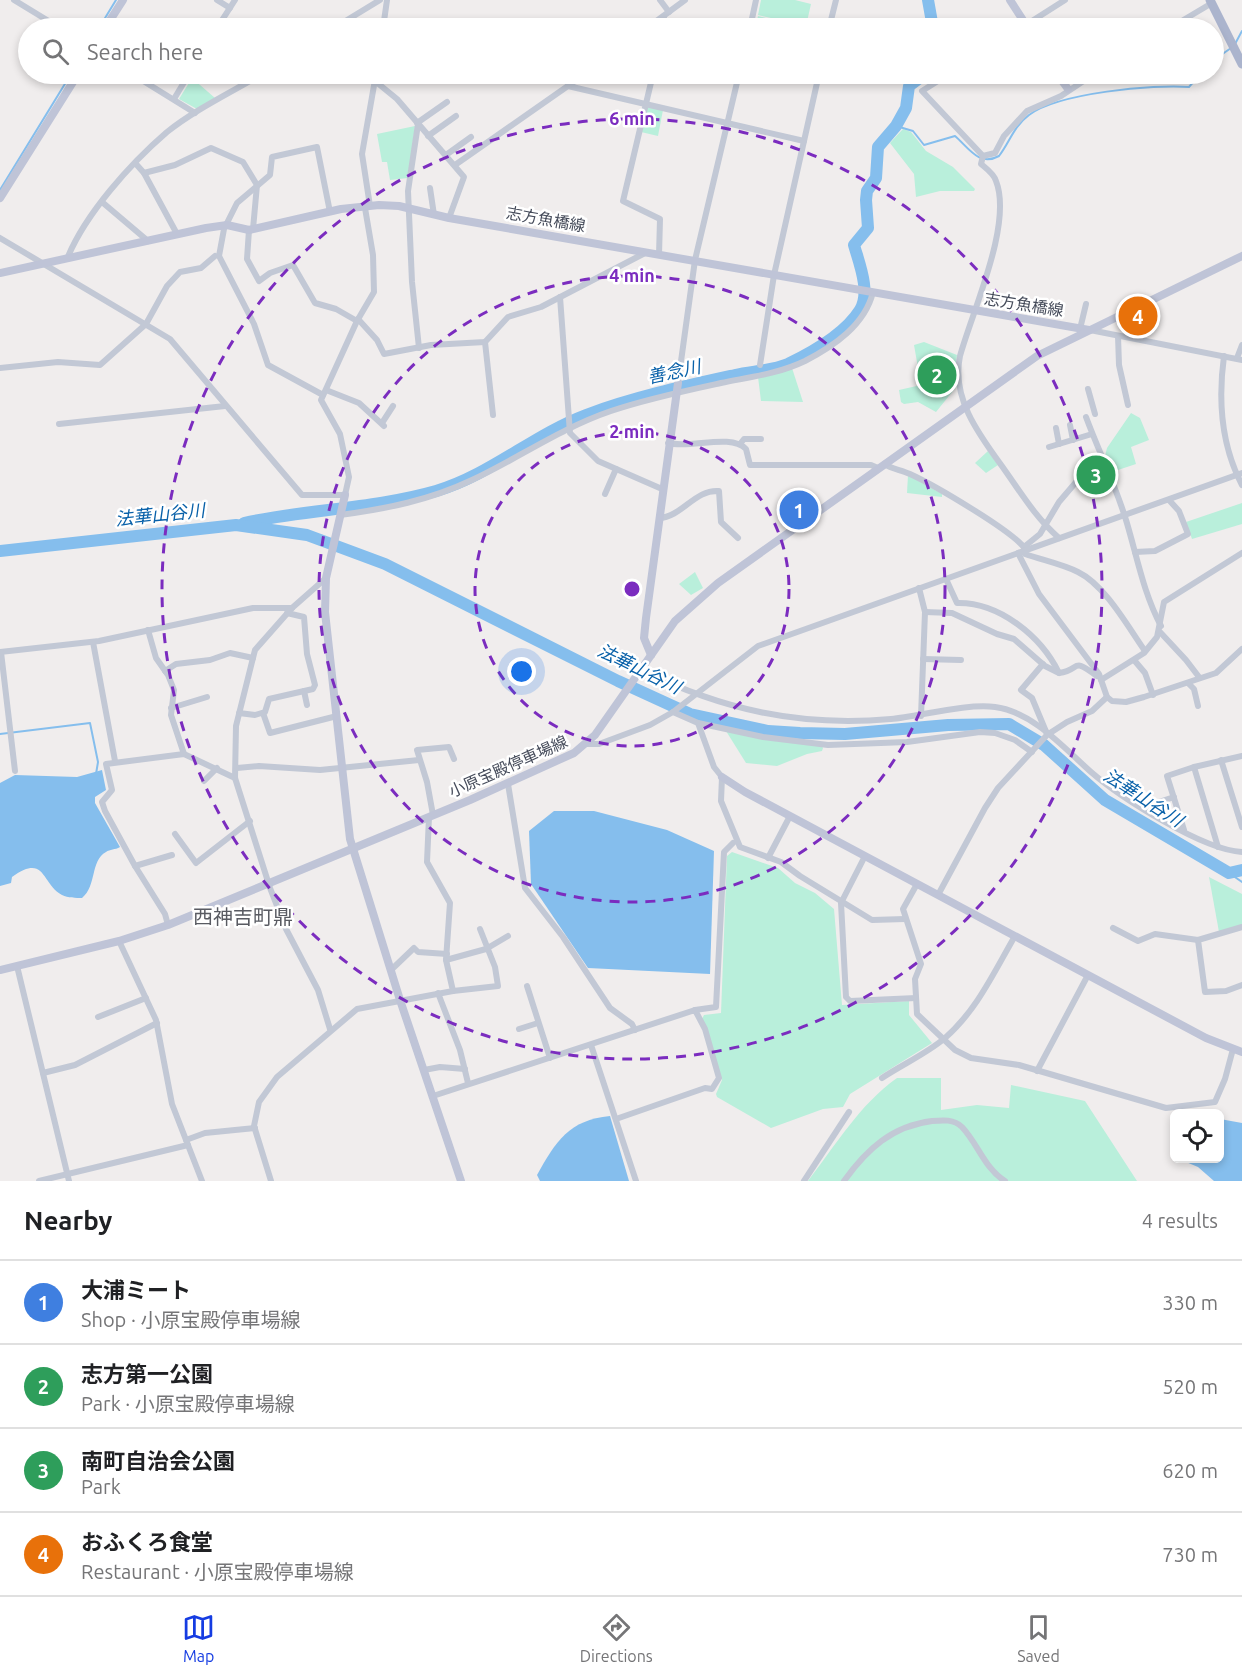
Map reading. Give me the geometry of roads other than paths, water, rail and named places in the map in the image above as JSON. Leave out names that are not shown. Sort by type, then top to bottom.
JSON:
[{"type":"main road","points":[[111,18],[123,0]]},
{"type":"main road","points":[[1010,0],[1020,18]]},
{"type":"main road","points":[[1211,2],[1219,18]]},
{"type":"main road","points":[[1224,28],[1242,64]]},
{"type":"main road","points":[[0,198],[72,84]]},
{"type":"main road","points":[[1064,84],[1068,89]]},
{"type":"main road","name":"志方魚橋線","points":[[0,273],[226,225],[251,230],[330,212],[399,206],[449,218],[857,288],[1085,330]]},
{"type":"main road","name":"小原宝殿停車場線","points":[[0,970],[119,941],[168,925],[552,765],[586,744],[675,621],[705,592],[1037,356],[1085,330],[1242,256]]},
{"type":"main road","points":[[651,655],[644,639],[668,443],[678,383]]},
{"type":"main road","points":[[344,498],[326,578],[325,612],[353,847],[400,1000],[461,1181]]},
{"type":"main road","points":[[722,777],[790,816],[1206,1038],[1242,1052]]},
{"type":"street","points":[[14,0],[44,18]]},
{"type":"street","points":[[217,0],[230,8]]},
{"type":"street","points":[[224,18],[235,0]]},
{"type":"street","points":[[350,18],[380,0]]},
{"type":"street","points":[[384,18],[387,0]]},
{"type":"street","points":[[660,0],[666,14],[665,18]]},
{"type":"street","points":[[661,18],[685,0]]},
{"type":"street","points":[[752,18],[756,0]]},
{"type":"street","points":[[832,18],[836,0]]},
{"type":"street","points":[[1038,18],[1065,0]]},
{"type":"street","points":[[1186,18],[1211,2]]},
{"type":"street","points":[[149,84],[195,113]]},
{"type":"street","points":[[174,99],[183,84]]},
{"type":"street","points":[[67,259],[72,246],[102,202],[168,132],[195,113],[245,84]]},
{"type":"street","points":[[0,238],[146,324],[175,344],[302,495],[344,498],[348,477],[342,444],[337,427],[321,404],[357,320],[372,296],[374,286],[362,154],[374,84]]},
{"type":"street","points":[[379,84],[397,99],[464,177],[449,218]]},
{"type":"street","points":[[455,165],[571,84]]},
{"type":"street","points":[[651,84],[623,201],[660,219],[659,255]]},
{"type":"street","points":[[678,383],[695,260],[737,84]]},
{"type":"street","points":[[760,365],[774,275],[817,84]]},
{"type":"street","points":[[933,84],[922,91],[982,156],[981,164],[997,182],[1000,207],[996,241],[957,372],[965,405],[984,443],[1021,496],[1059,538]]},
{"type":"street","points":[[982,156],[995,153],[1004,136],[1027,111],[1061,96],[1077,84]]},
{"type":"street","points":[[568,86],[804,141]]},
{"type":"street","points":[[419,348],[411,270],[409,179],[415,157],[417,124],[447,102]]},
{"type":"street","points":[[428,136],[456,116]]},
{"type":"street","points":[[446,155],[471,137]]},
{"type":"street","points":[[144,173],[175,165],[211,147],[243,162],[257,185],[247,260],[259,281],[270,273],[293,265],[315,303],[336,309],[357,320],[377,340],[384,354],[419,348],[485,342],[508,317],[535,310],[645,253]]},
{"type":"street","points":[[330,212],[327,186],[317,147],[287,156],[272,157],[270,175],[237,203],[226,225],[219,256],[254,324],[268,365],[324,393],[359,403],[383,425],[393,406]]},
{"type":"street","points":[[136,164],[144,173],[177,234]]},
{"type":"street","points":[[430,188],[434,215]]},
{"type":"street","points":[[102,202],[148,241]]},
{"type":"street","points":[[0,368],[58,362],[97,367],[120,350],[146,324],[167,286],[180,272],[201,268],[214,256]]},
{"type":"street","points":[[340,514],[434,496],[487,473],[569,428],[613,410],[780,372],[803,362],[850,330],[867,309],[871,292]]},
{"type":"street","points":[[560,297],[570,433],[598,461],[662,489]]},
{"type":"street","points":[[1086,304],[1085,330],[1240,359],[1242,345]]},
{"type":"street","points":[[1118,336],[1119,365],[1128,405]]},
{"type":"street","points":[[485,342],[493,415]]},
{"type":"street","points":[[1224,356],[1222,420],[1226,443],[1242,485]]},
{"type":"street","points":[[1088,389],[1095,414]]},
{"type":"street","points":[[59,423],[225,406]]},
{"type":"street","points":[[1086,417],[1100,454],[1108,467],[1125,515],[1146,592],[1160,629],[1199,677]]},
{"type":"street","points":[[1070,425],[1073,440]]},
{"type":"street","points":[[1056,428],[1059,444]]},
{"type":"street","points":[[1049,447],[1092,434]]},
{"type":"street","points":[[740,444],[744,439],[761,439]]},
{"type":"street","points":[[668,443],[688,445],[733,441],[746,448],[750,465],[871,465],[910,474],[993,523],[1023,550],[1085,576],[1121,615],[1145,651]]},
{"type":"street","points":[[1023,550],[1040,534],[1059,501],[1100,454]]},
{"type":"street","points":[[604,494],[616,469]]},
{"type":"street","points":[[586,744],[609,741],[673,712],[693,694],[758,646],[1239,474]]},
{"type":"street","points":[[659,518],[667,518],[706,492],[719,491],[721,522],[738,538]]},
{"type":"street","points":[[1135,552],[1155,551],[1187,536],[1179,511],[1169,500]]},
{"type":"street","points":[[1023,550],[1039,594],[1101,679],[1107,698]]},
{"type":"street","points":[[1101,679],[1145,651],[1160,629],[1164,602],[1242,553]]},
{"type":"street","points":[[326,578],[289,610],[259,643],[238,713],[236,778],[286,929],[318,990],[330,1029]]},
{"type":"street","points":[[946,579],[957,603],[981,604],[1018,625],[1044,650],[1059,673]]},
{"type":"street","points":[[919,588],[925,612],[921,716]]},
{"type":"street","points":[[15,771],[1,652],[93,642],[242,609],[289,610],[304,617],[307,654],[315,686],[304,691],[269,699],[263,713],[270,733],[337,716]]},
{"type":"street","points":[[925,612],[952,613],[972,620],[997,634],[1019,642],[1043,664],[1059,673]]},
{"type":"street","points":[[148,630],[156,658],[165,670],[174,690],[171,708],[184,754]]},
{"type":"street","points":[[93,642],[115,761]]},
{"type":"street","points":[[1107,698],[1119,702],[1154,695],[1189,684],[1199,677],[1216,673],[1241,652]]},
{"type":"street","points":[[165,670],[176,664],[210,660],[230,653],[253,658]]},
{"type":"street","points":[[923,659],[961,660]]},
{"type":"street","points":[[1134,660],[1145,673],[1154,695]]},
{"type":"street","points":[[1043,664],[1021,690],[1032,698],[1047,735]]},
{"type":"street","points":[[1059,673],[1074,665],[1082,665],[1101,679]]},
{"type":"street","points":[[640,671],[693,694],[748,711],[819,720],[878,720],[994,706],[1016,714],[1047,735],[1106,784],[1184,831],[1218,847],[1242,852]]},
{"type":"street","points":[[1189,684],[1194,689],[1198,706]]},
{"type":"street","points":[[304,691],[307,705]]},
{"type":"street","points":[[171,708],[207,697]]},
{"type":"street","points":[[938,895],[984,808],[998,788],[1047,735],[1067,722],[1092,711],[1107,698]]},
{"type":"street","points":[[673,712],[698,723],[763,737],[828,745],[898,742],[980,732],[995,733],[1015,740],[1032,752]]},
{"type":"street","points":[[238,713],[255,715],[263,713]]},
{"type":"street","points":[[698,723],[714,767],[722,777],[721,801],[740,847],[781,862],[841,903],[872,920],[905,919]]},
{"type":"street","points":[[453,991],[446,957],[450,903],[427,862],[431,816],[427,782],[417,750],[449,747],[454,759]]},
{"type":"street","points":[[168,925],[165,914],[135,866],[102,802],[112,790],[106,764],[115,761],[184,754],[236,778]]},
{"type":"street","points":[[1184,831],[1167,776],[1242,756]]},
{"type":"street","points":[[237,768],[343,768],[419,760]]},
{"type":"street","points":[[1221,760],[1242,828]]},
{"type":"street","points":[[1194,767],[1218,847]]},
{"type":"street","points":[[204,781],[217,768]]},
{"type":"street","points":[[508,784],[525,888],[563,937],[610,1008],[632,1024],[635,1030]]},
{"type":"street","points":[[1150,806],[1174,797]]},
{"type":"street","points":[[768,858],[790,816]]},
{"type":"street","points":[[175,834],[196,863],[250,821]]},
{"type":"street","points":[[433,1096],[695,1010],[716,1007],[724,852],[733,843]]},
{"type":"street","points":[[135,866],[172,855]]},
{"type":"street","points":[[865,856],[841,903],[846,997],[850,1001],[916,998]]},
{"type":"street","points":[[917,884],[903,909],[921,964],[915,979],[917,1014],[943,1039],[971,1058],[998,1061],[1166,1108],[1215,1102],[1225,1079],[1233,1049]]},
{"type":"street","points":[[1113,928],[1138,941],[1155,934],[1198,940],[1242,927]]},
{"type":"street","points":[[271,1181],[255,1128],[259,1102],[267,1087],[330,1029],[357,1009],[438,993],[498,986],[495,967],[480,929]]},
{"type":"street","points":[[391,970],[414,948],[418,952],[446,957],[488,948],[508,936]]},
{"type":"street","points":[[882,1078],[943,1039],[976,1006],[1015,936]]},
{"type":"street","points":[[1198,940],[1205,992],[1226,991],[1242,985]]},
{"type":"street","points":[[119,941],[157,1023],[172,1104],[201,1181]]},
{"type":"street","points":[[17,966],[68,1178]]},
{"type":"street","points":[[1037,1071],[1088,975]]},
{"type":"street","points":[[527,986],[550,1058]]},
{"type":"street","points":[[438,993],[468,1083]]},
{"type":"street","points":[[98,1017],[146,998]]},
{"type":"street","points":[[616,1119],[705,1088],[712,1089],[719,1078],[705,1029],[695,1010]]},
{"type":"street","points":[[43,1073],[75,1065],[157,1023]]},
{"type":"street","points":[[519,1029],[538,1023]]},
{"type":"street","points":[[591,1045],[636,1181]]},
{"type":"street","points":[[424,1070],[440,1067],[465,1070]]},
{"type":"street","points":[[804,1181],[849,1112]]},
{"type":"street","points":[[844,1181],[874,1145],[899,1128],[948,1120],[963,1128],[996,1176],[1005,1181]]},
{"type":"street","points":[[39,1181],[68,1178],[187,1142],[205,1133],[255,1128]]},
{"type":"water","points":[[102,770],[106,790],[95,797],[95,803],[120,847],[101,856],[87,893],[82,898],[62,895],[55,890],[42,873],[31,868],[12,877],[11,883],[0,886],[0,783],[15,775],[77,777]]},
{"type":"water","points":[[554,811],[594,811],[667,830],[714,851],[710,974],[588,968],[531,884],[529,831]]},
{"type":"water","points":[[610,1116],[629,1181],[540,1181],[537,1175],[565,1134],[584,1122]]},
{"type":"water","points":[[1224,1120],[1242,1123],[1242,1181],[1214,1181],[1198,1167],[1188,1163],[1224,1163]]},
{"type":"waterway","points":[[105,18],[116,0]]},
{"type":"waterway","name":"善念川","points":[[928,0],[931,18]]},
{"type":"waterway","points":[[1235,44],[1242,31]]},
{"type":"waterway","points":[[1224,53],[1231,48]]},
{"type":"waterway","points":[[0,190],[65,84]]},
{"type":"waterway","name":"善念川","points":[[244,523],[388,502],[436,491],[475,475],[548,433],[586,415],[660,392],[782,366],[828,342],[854,319],[863,303],[863,277],[854,245],[868,228],[867,191],[876,178],[878,147],[896,126],[906,108],[909,86],[912,84]]},
{"type":"waterway","points":[[896,126],[913,131],[924,145],[955,136],[975,155],[992,159],[999,156],[1024,120],[1043,107],[1107,92],[1153,87],[1189,87],[1192,84]]},
{"type":"waterway","name":"法華山谷川","points":[[0,551],[236,525],[307,535],[385,564],[618,681],[690,714],[768,731],[800,733],[845,734],[948,725],[1009,724],[1044,745],[1105,800],[1229,873],[1242,870]]},
{"type":"waterway","points":[[0,734],[90,723],[98,762],[96,774]]},
{"type":"waterway","points":[[1229,873],[1242,882]]},
{"type":"place","name":"おふくろ食堂","points":[[1138,316]]},
{"type":"place","name":"志方第一公園","points":[[937,375]]},
{"type":"place","name":"南町自治会公園","points":[[1096,475]]},
{"type":"place","name":"大浦ミート","points":[[799,510]]},
{"type":"district","name":"西神吉町鼎","points":[[243,917]]}]
